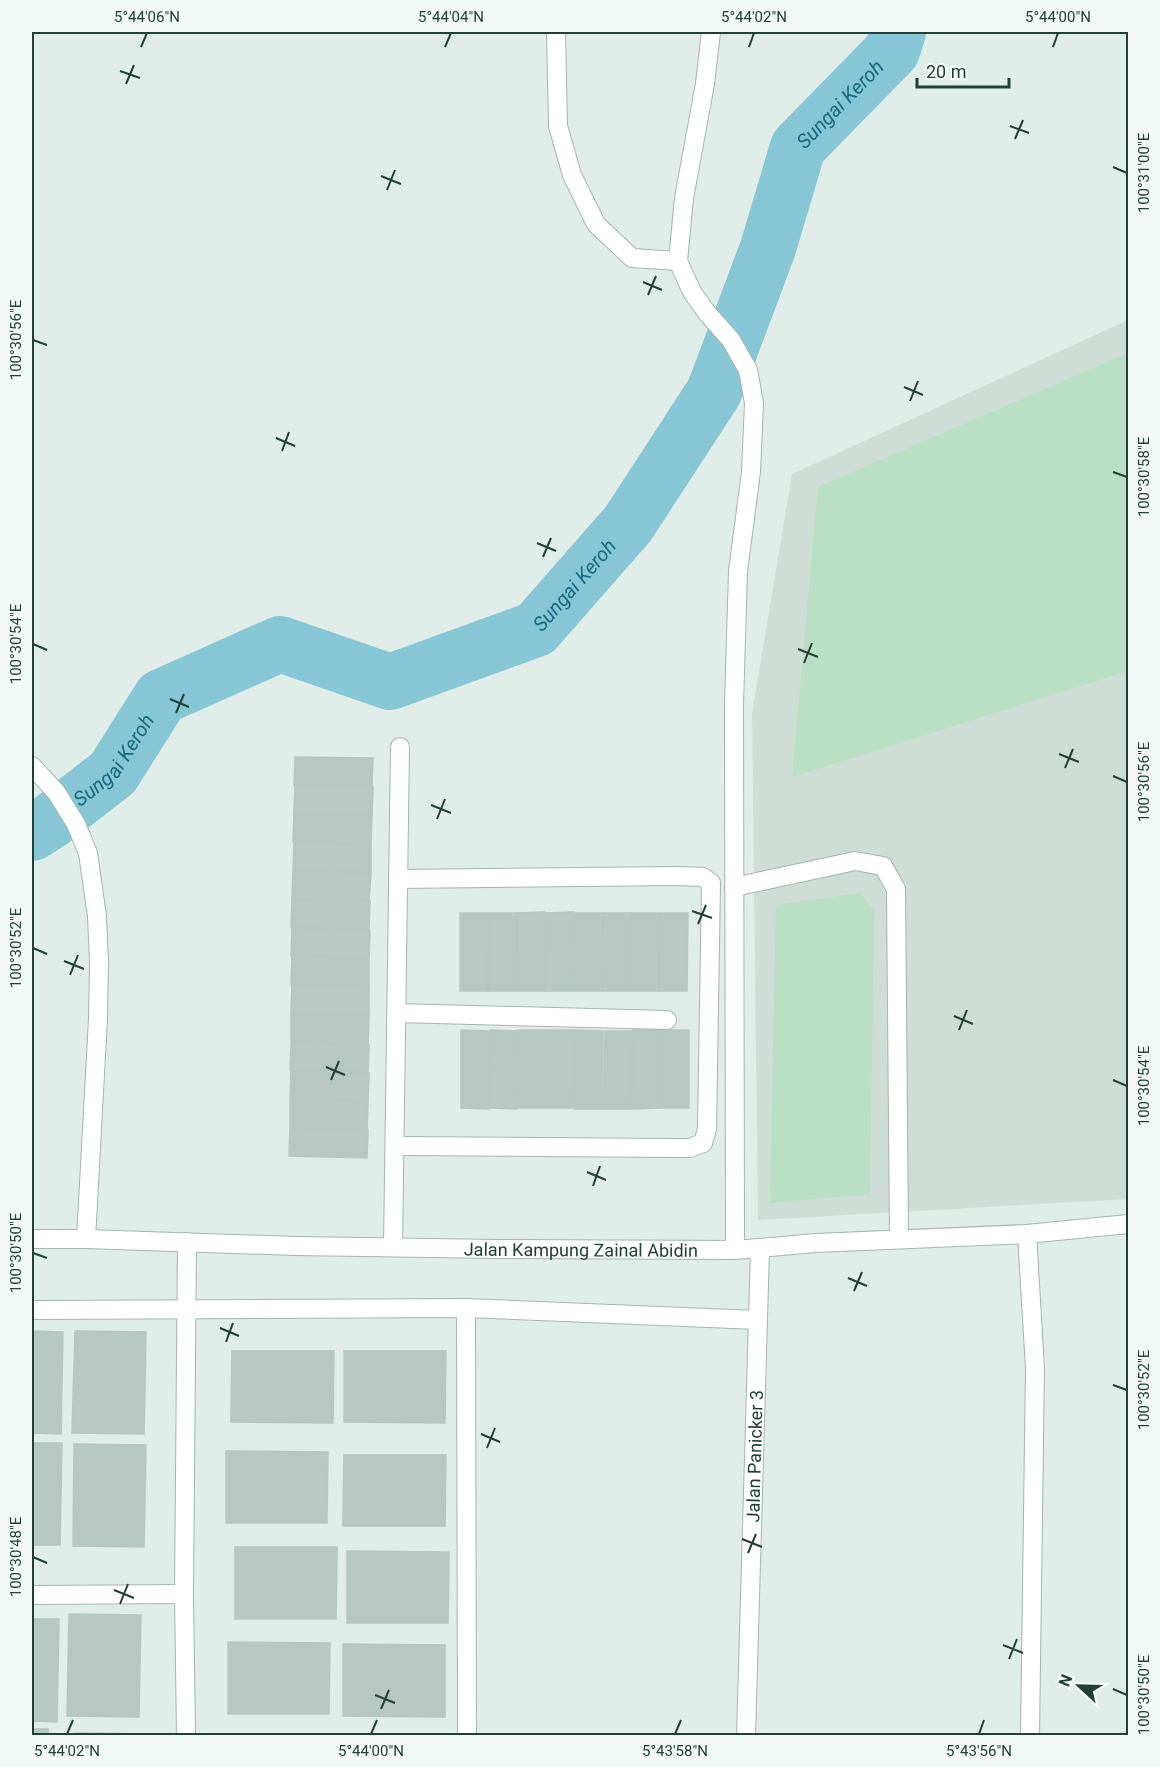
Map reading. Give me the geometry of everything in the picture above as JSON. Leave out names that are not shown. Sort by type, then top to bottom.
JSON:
[{"type":"street","points":[[556,32],[558,126],[572,175],[596,224],[632,258],[678,261]]},
{"type":"street","points":[[711,32],[705,84],[684,198],[678,261],[692,292],[730,340],[748,370],[754,403],[751,472],[738,571],[734,705],[736,806],[734,887],[735,1250]]},
{"type":"street","points":[[393,1247],[400,747]]},
{"type":"street","points":[[32,766],[56,792],[76,824],[88,853],[97,916],[99,962],[86,1239]]},
{"type":"street","points":[[734,887],[855,861],[883,866],[896,889],[899,1239]]},
{"type":"street","points":[[395,1146],[690,1148],[703,1143],[707,1130],[711,883],[703,877],[678,876],[398,879]]},
{"type":"street","points":[[397,1013],[668,1020]]},
{"type":"street","name":"Jalan Kampung Zainal Abidin","points":[[32,1239],[393,1247],[735,1250],[816,1243],[1027,1234],[1128,1224]]},
{"type":"street","points":[[1027,1234],[1035,1368],[1030,1736]]},
{"type":"street","points":[[186,1736],[184,1594],[187,1242]]},
{"type":"street","name":"Jalan Panicker 3","points":[[746,1736],[760,1249]]},
{"type":"street","points":[[466,1308],[466,1736]]},
{"type":"street","points":[[32,1310],[466,1308],[757,1320]]},
{"type":"street","points":[[32,1595],[184,1594]]},
{"type":"shaded area","points":[[1128,320],[1128,1199],[758,1220],[752,713],[792,474]]},
{"type":"green space","points":[[1128,353],[1128,671],[792,777],[818,487]]},
{"type":"green space","points":[[860,893],[874,911],[870,1194],[770,1203],[776,905]]},
{"type":"building","points":[[295,757],[373,758],[372,786],[294,785]]},
{"type":"building","points":[[295,785],[373,787],[372,815],[294,813]]},
{"type":"building","points":[[294,814],[372,816],[371,844],[293,841]]},
{"type":"building","points":[[294,842],[371,844],[371,872],[293,870]]},
{"type":"building","points":[[293,871],[371,873],[369,901],[292,899]]},
{"type":"building","points":[[292,899],[370,901],[369,929],[291,927]]},
{"type":"building","points":[[545,912],[545,991],[517,991],[517,913]]},
{"type":"building","points":[[574,912],[573,991],[545,991],[546,913]]},
{"type":"building","points":[[460,913],[488,913],[488,991],[460,991]]},
{"type":"building","points":[[489,913],[517,913],[516,991],[488,991]]},
{"type":"building","points":[[574,913],[603,913],[602,991],[574,991]]},
{"type":"building","points":[[603,913],[631,913],[630,991],[602,991]]},
{"type":"building","points":[[631,913],[659,913],[659,991],[631,991]]},
{"type":"building","points":[[660,913],[688,913],[687,991],[659,991]]},
{"type":"building","points":[[292,928],[370,930],[369,958],[291,956]]},
{"type":"building","points":[[292,956],[369,959],[369,986],[291,985]]},
{"type":"building","points":[[292,985],[369,987],[369,1015],[291,1013]]},
{"type":"building","points":[[291,1014],[369,1016],[368,1044],[291,1041]]},
{"type":"building","points":[[461,1030],[489,1031],[489,1109],[461,1108]]},
{"type":"building","points":[[490,1030],[518,1031],[517,1109],[489,1108]]},
{"type":"building","points":[[518,1030],[546,1030],[546,1108],[518,1108]]},
{"type":"building","points":[[547,1030],[575,1030],[574,1108],[547,1108]]},
{"type":"building","points":[[576,1030],[603,1031],[603,1109],[575,1109]]},
{"type":"building","points":[[633,1030],[661,1030],[660,1108],[632,1109]]},
{"type":"building","points":[[661,1030],[689,1030],[689,1108],[661,1108]]},
{"type":"building","points":[[605,1031],[632,1031],[631,1109],[604,1109]]},
{"type":"building","points":[[291,1042],[369,1045],[368,1072],[290,1070]]},
{"type":"building","points":[[291,1071],[369,1073],[368,1101],[290,1099]]},
{"type":"building","points":[[290,1099],[368,1102],[367,1130],[290,1128]]},
{"type":"building","points":[[290,1128],[368,1130],[367,1158],[289,1156]]},
{"type":"building","points":[[32,1331],[63,1332],[61,1434],[32,1433]]},
{"type":"building","points":[[75,1331],[146,1332],[144,1434],[72,1433]]},
{"type":"building","points":[[232,1351],[334,1351],[333,1423],[231,1422]]},
{"type":"building","points":[[344,1351],[446,1351],[445,1423],[344,1422]]},
{"type":"building","points":[[32,1443],[62,1443],[60,1545],[32,1545]]},
{"type":"building","points":[[74,1444],[146,1445],[144,1547],[73,1546]]},
{"type":"building","points":[[226,1451],[328,1452],[327,1523],[226,1523]]},
{"type":"building","points":[[344,1455],[446,1455],[445,1526],[343,1526]]},
{"type":"building","points":[[235,1547],[337,1547],[336,1619],[235,1619]]},
{"type":"building","points":[[347,1551],[449,1552],[448,1623],[347,1623]]},
{"type":"building","points":[[69,1614],[141,1615],[139,1717],[67,1716]]},
{"type":"building","points":[[32,1619],[59,1619],[57,1722],[32,1721]]},
{"type":"building","points":[[228,1642],[330,1643],[329,1714],[228,1714]]},
{"type":"building","points":[[343,1644],[445,1645],[445,1717],[343,1716]]},
{"type":"building","points":[[32,1729],[48,1729],[48,1736],[32,1736]]},
{"type":"building","points":[[75,1733],[147,1734],[147,1736],[75,1736]]},
{"type":"waterway","name":"Sungai Keroh","points":[[32,833],[113,773],[161,697],[280,644],[390,682],[536,629],[628,524],[714,392],[768,248],[798,147],[892,51],[898,32]]}]
